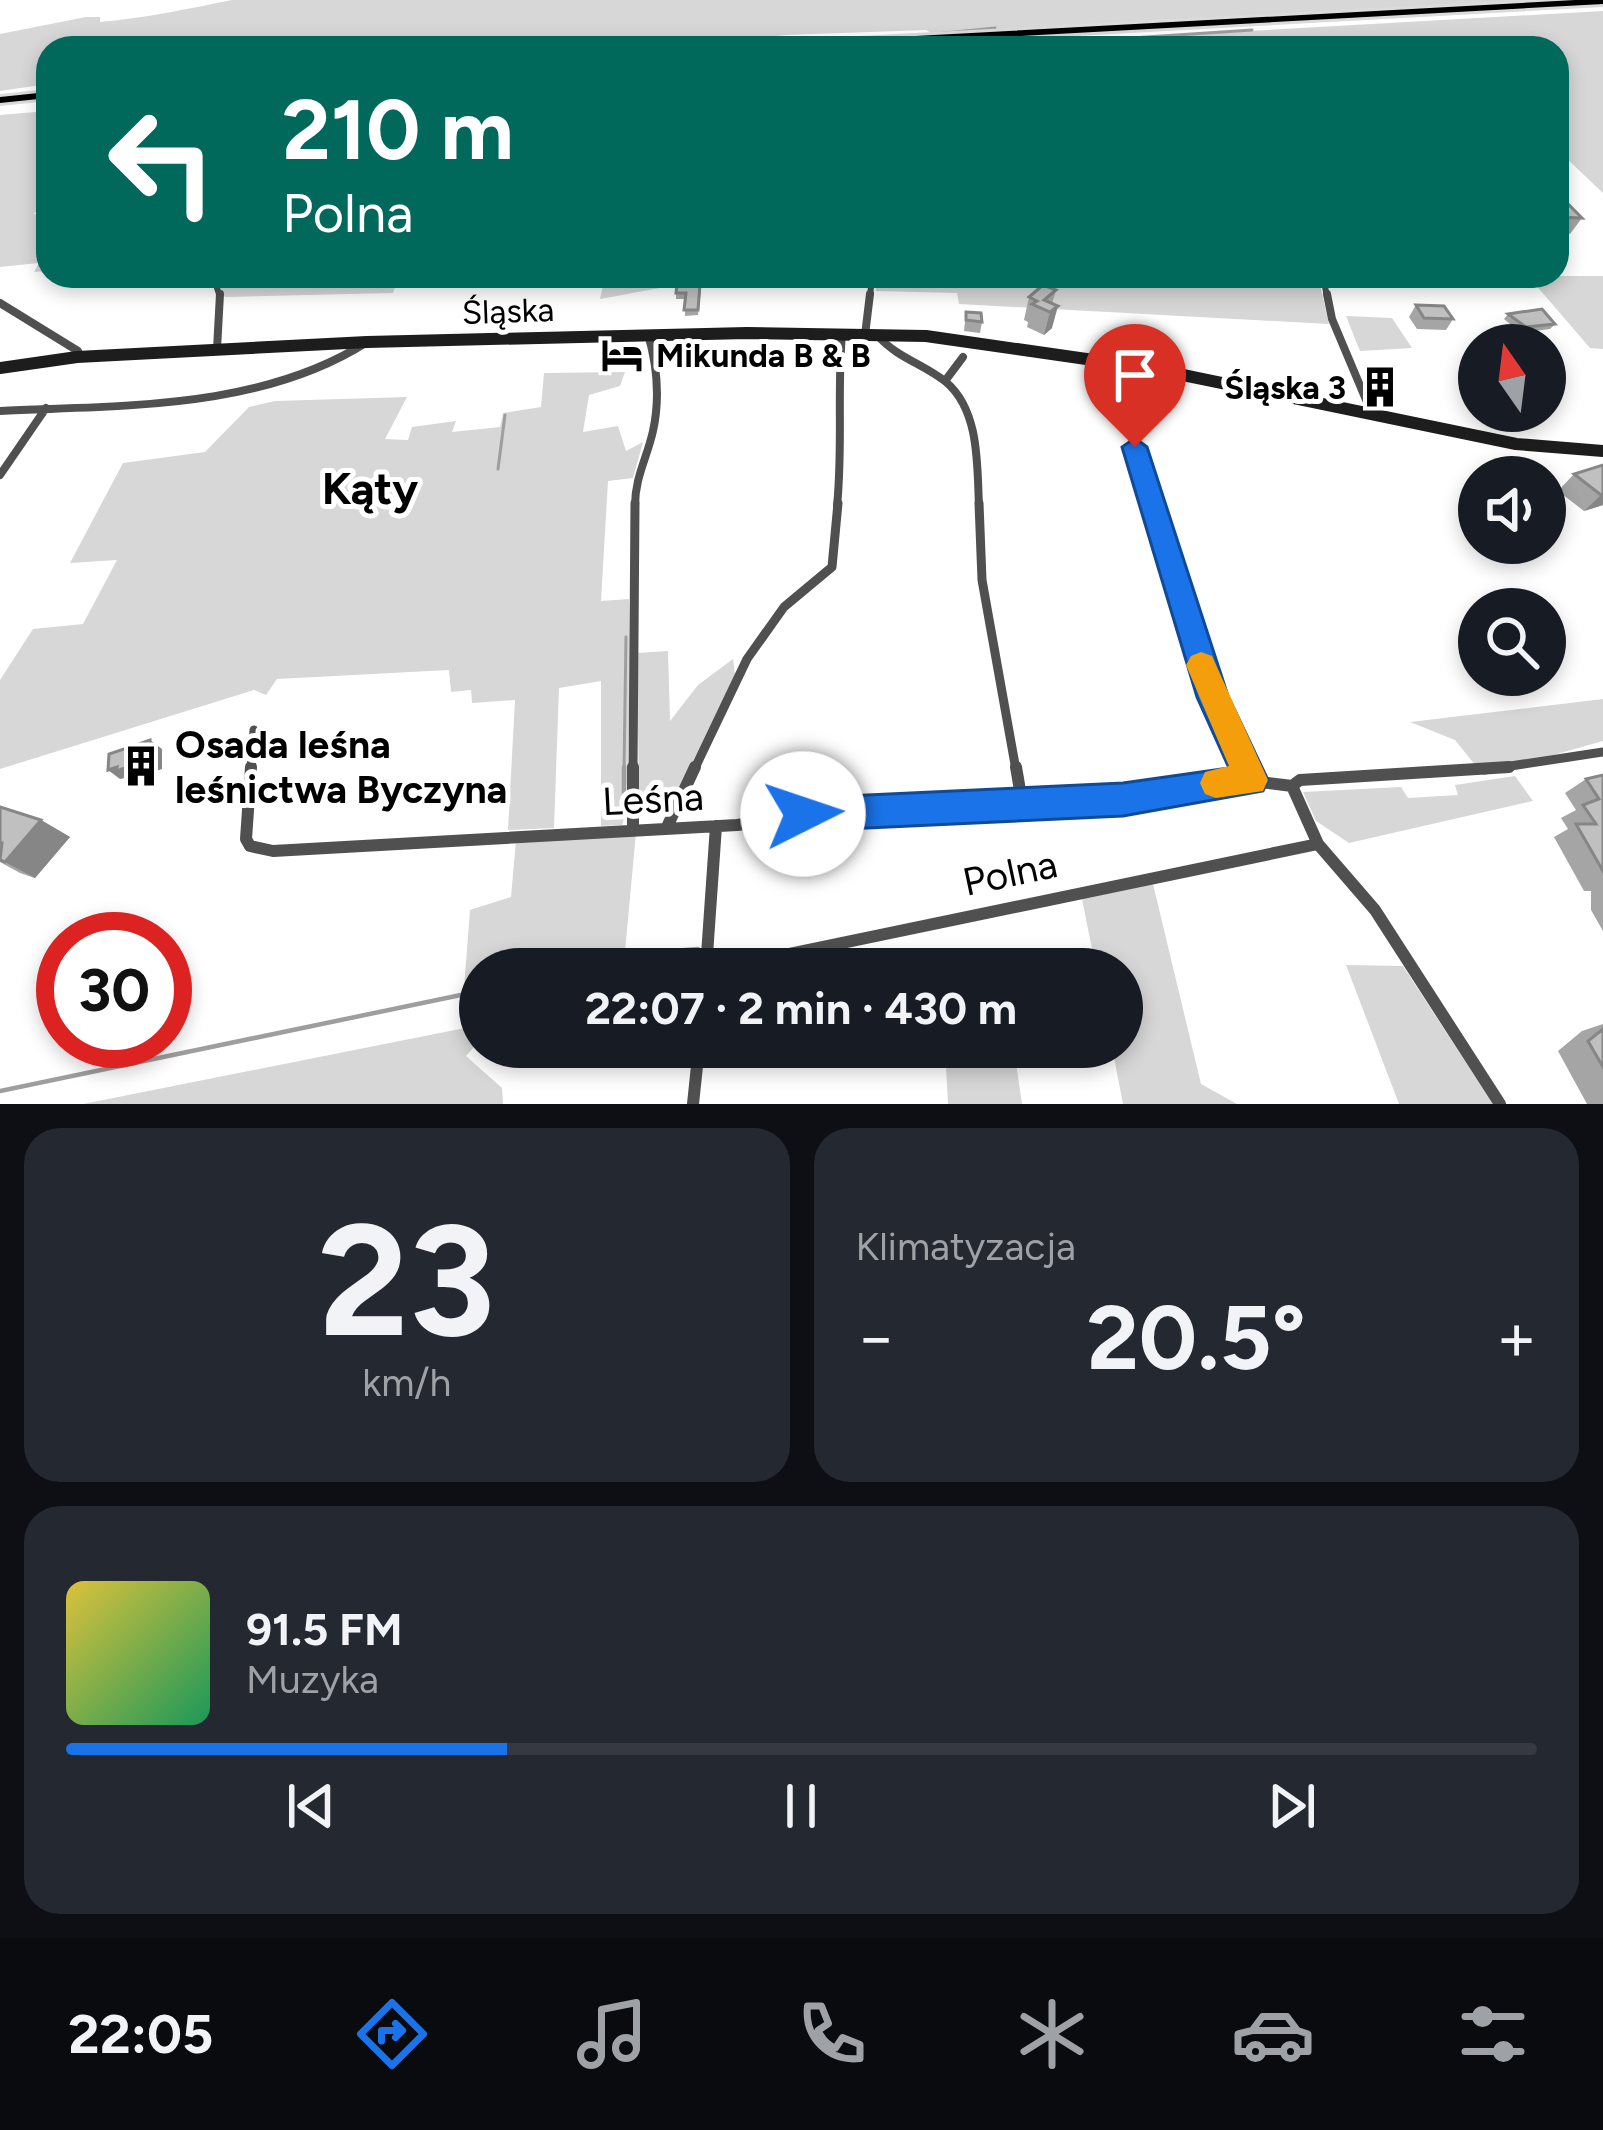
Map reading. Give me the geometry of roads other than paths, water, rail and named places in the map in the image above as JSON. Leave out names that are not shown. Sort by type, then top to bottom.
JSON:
[{"type":"highway","points":[[1025,36],[1603,4]]},
{"type":"highway","points":[[1025,36],[1560,10],[1603,4]]},
{"type":"highway","points":[[1461,9],[1560,10]]},
{"type":"highway","points":[[0,103],[36,100]]},
{"type":"main road","name":"Śląska","points":[[0,368],[76,357],[367,342],[648,334],[944,338],[1109,362],[1516,444],[1603,451]]},
{"type":"street","points":[[218,288],[218,349]]},
{"type":"street","points":[[872,288],[871,335],[945,381],[976,436],[982,580],[1022,802]]},
{"type":"street","points":[[1326,288],[1332,319],[1372,414]]},
{"type":"street","points":[[0,303],[78,351],[76,357]]},
{"type":"street","points":[[633,830],[635,479],[653,430],[657,377],[648,334]]},
{"type":"street","points":[[667,826],[747,659],[784,608],[832,567],[843,444],[836,408],[842,334]]},
{"type":"street","points":[[0,411],[242,391],[307,374],[367,342]]},
{"type":"street","points":[[945,381],[963,356]]},
{"type":"street","points":[[1109,362],[1207,682],[1251,780]]},
{"type":"street","points":[[0,475],[46,408]]},
{"type":"street","name":"Leśna","points":[[254,730],[245,839],[250,846],[273,851],[716,826],[826,813],[1123,800],[1251,780],[1292,786],[1300,781],[1523,768],[1603,752]]},
{"type":"street","points":[[1292,786],[1318,844],[1375,910],[1500,1104]]},
{"type":"street","points":[[707,948],[716,826]]},
{"type":"street","name":"Polna","points":[[818,948],[1318,844]]},
{"type":"street","points":[[693,1104],[697,1068]]},
{"type":"waterway","points":[[916,36],[995,28]]},
{"type":"waterway","points":[[1161,36],[1252,30]]},
{"type":"waterway","points":[[498,469],[505,415]]},
{"type":"waterway","points":[[624,770],[626,637]]},
{"type":"waterway","points":[[624,770],[624,808]]},
{"type":"waterway","points":[[0,1091],[459,995]]},
{"type":"place","name":"Mikunda B & B","points":[[622,355]]},
{"type":"place","name":"Śląska 3","points":[[1380,387]]},
{"type":"place","name":"Osada leśna leśnictwa Byczyna","points":[[141,766]]},
{"type":"district","name":"Kąty","points":[[370,488]]}]
